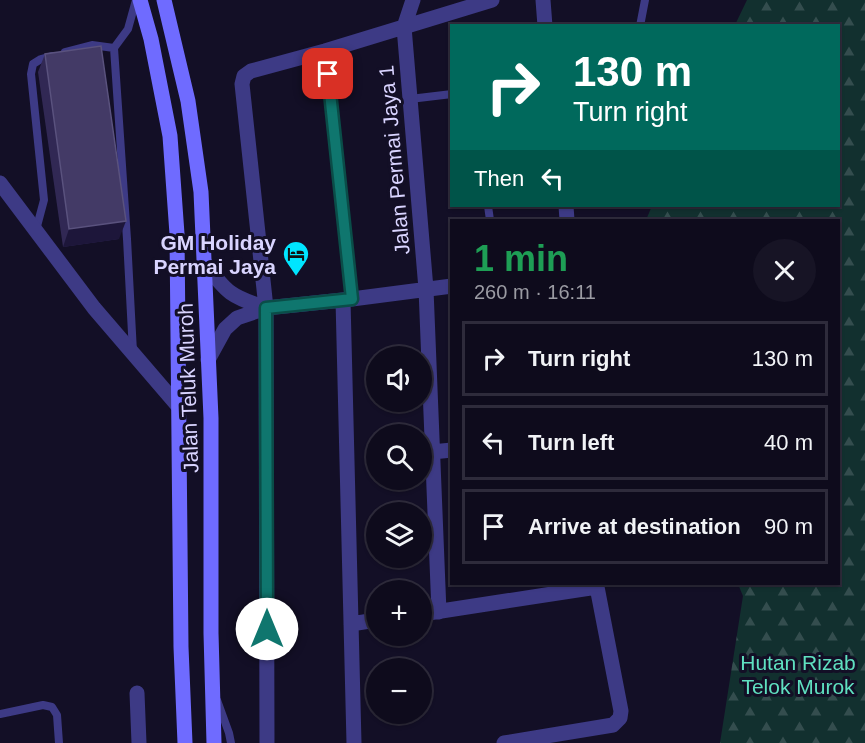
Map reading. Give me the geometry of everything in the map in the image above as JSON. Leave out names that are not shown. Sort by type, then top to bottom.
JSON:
[{"type":"main road","name":"Jalan Teluk Muroh","points":[[138,0],[151,39],[170,136],[177,234],[181,646],[186,743]]},
{"type":"main road","name":"Jalan Teluk Muroh","points":[[164,0],[188,101],[201,192],[212,471],[211,633],[214,743]]},
{"type":"street","points":[[404,27],[413,0]]},
{"type":"street","points":[[267,743],[266,308],[242,84],[244,76],[251,71],[492,0]]},
{"type":"street","points":[[543,0],[545,24]]},
{"type":"street","name":"Jalan Permai Jaya 1","points":[[404,27],[426,289],[431,424]]},
{"type":"street","points":[[0,183],[133,355],[179,407]]},
{"type":"street","points":[[205,263],[219,284],[238,299],[266,308]]},
{"type":"street","points":[[208,360],[225,328],[237,318],[266,308],[348,300],[450,285]]},
{"type":"street","points":[[348,300],[354,743]]},
{"type":"street","points":[[432,452],[450,450]]},
{"type":"street","name":"Jalan Permai Jaya 1","points":[[432,452],[439,612]]},
{"type":"street","points":[[432,613],[598,585],[621,711],[620,718],[613,725],[504,743]]},
{"type":"street","points":[[351,624],[366,622]]},
{"type":"street","points":[[137,693],[139,743]]},
{"type":"lane","points":[[133,355],[128,239],[114,48],[128,29],[138,0]]},
{"type":"lane","points":[[640,24],[645,0]]},
{"type":"lane","points":[[36,230],[44,200],[31,74],[33,64],[41,59],[92,45],[114,48]]},
{"type":"lane","points":[[325,51],[348,300]]},
{"type":"lane","points":[[410,99],[450,94]]},
{"type":"lane","points":[[213,691],[231,743]]},
{"type":"lane","points":[[0,714],[43,705],[52,707],[57,715],[59,743]]},
{"type":"green space","name":"Hutan Rizab Telok Murok","points":[[747,0],[865,0],[865,743],[720,743],[743,596],[738,585],[840,585],[840,219],[646,219],[652,207],[840,207],[840,24],[735,24]]},
{"type":"building","points":[[101,46],[126,221],[69,229],[45,54]]},
{"type":"place","name":"GM Holiday Permai Jaya","points":[[296,277]]},
{"type":"route","points":[[267,629],[266,308],[352,299],[328,74]]}]
